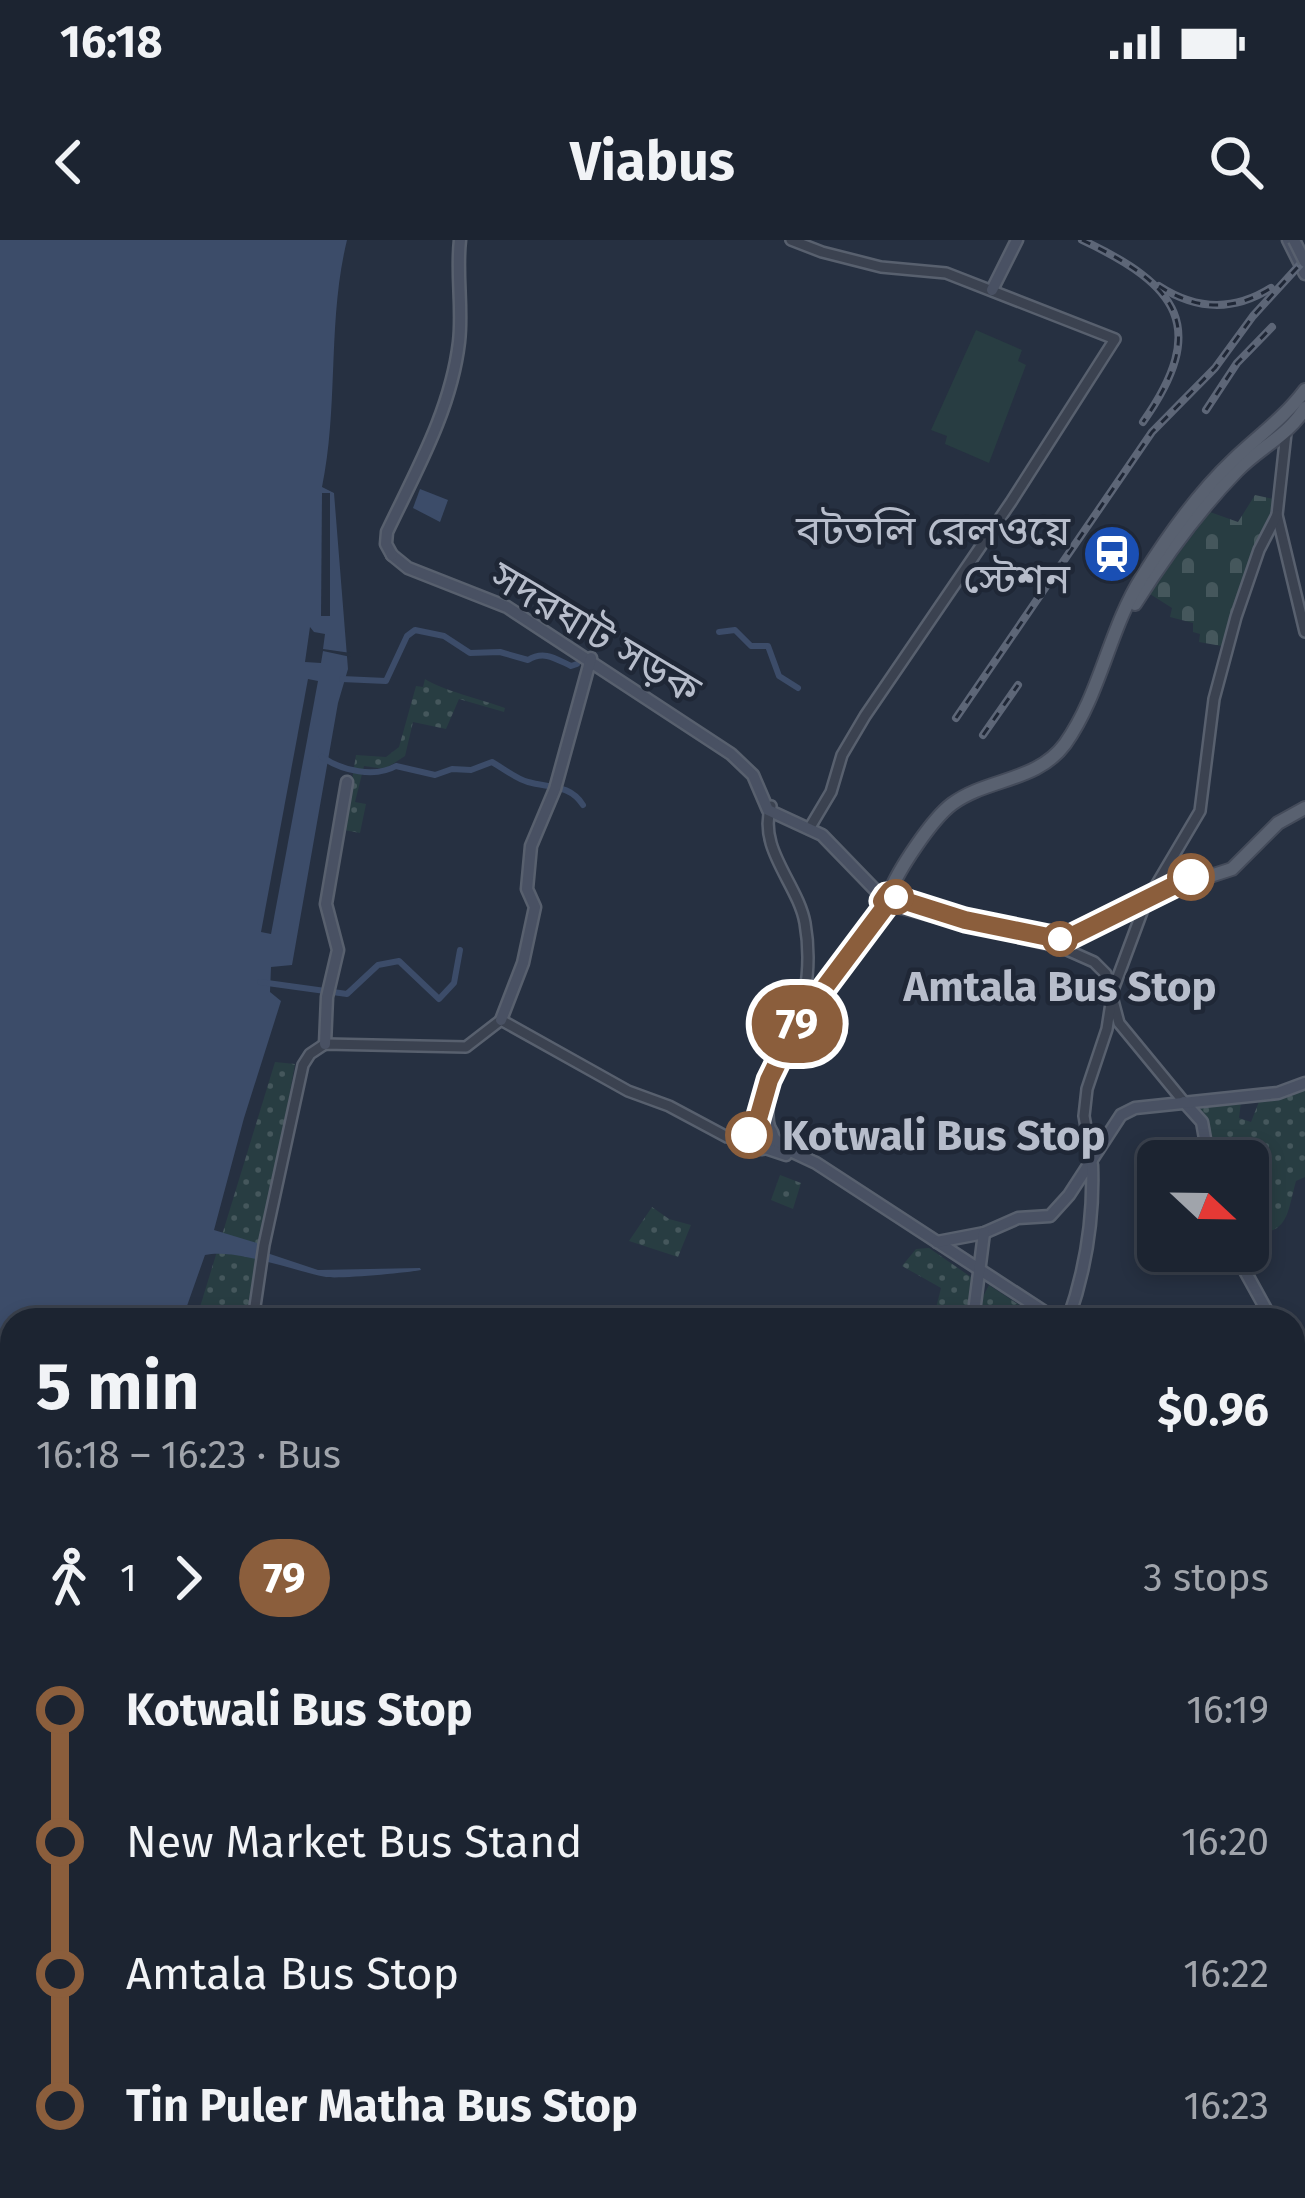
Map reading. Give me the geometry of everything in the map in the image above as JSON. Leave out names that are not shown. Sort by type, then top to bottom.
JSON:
[{"type":"main road","name":"সদরঘাট সড়ক","points":[[460,240],[459,341],[453,369],[442,412],[387,532],[386,544],[408,568],[507,607],[734,757],[752,775],[769,808]]},
{"type":"main road","points":[[992,290],[1017,240]]},
{"type":"main road","points":[[1294,240],[1305,258]]},
{"type":"main road","points":[[1294,240],[1305,274]]},
{"type":"main road","points":[[978,1276],[937,1242],[781,1145],[766,1116],[772,1085],[796,1033],[890,901],[946,808],[1042,766],[1063,746],[1095,689],[1114,633],[1150,574],[1224,470],[1280,422],[1305,390]]},
{"type":"main road","points":[[1150,574],[1241,466],[1286,434],[1305,404]]},
{"type":"main road","points":[[1150,574],[1229,472],[1305,404]]},
{"type":"main road","points":[[501,1020],[523,963],[535,907],[526,889],[531,846],[556,787],[590,659]]},
{"type":"main road","points":[[325,1044],[328,991],[338,950],[326,904],[347,782]]},
{"type":"main road","points":[[890,901],[1066,939],[1232,869],[1278,823],[1305,806]]},
{"type":"main road","points":[[769,808],[834,845],[890,901],[1058,946],[1147,901]]},
{"type":"main road","points":[[890,901],[795,1027],[769,1080],[750,1142],[807,1165],[1035,1308]]},
{"type":"main road","points":[[937,1242],[984,1233],[1010,1220],[1050,1216],[1121,1115],[1141,1107],[1278,1093],[1305,1083]]},
{"type":"main road","points":[[1184,1102],[1202,1122],[1205,1140]]},
{"type":"main road","points":[[756,1126],[771,1133]]},
{"type":"main road","points":[[765,1148],[771,1133]]},
{"type":"main road","points":[[1072,1308],[1091,1227],[1092,1162]]},
{"type":"main road","points":[[974,1308],[984,1233]]},
{"type":"main road","points":[[1246,1272],[1265,1308]]},
{"type":"street","points":[[791,240],[881,267],[946,273],[1115,339],[865,716],[810,828]]},
{"type":"street","points":[[1286,434],[1277,515],[1305,632]]},
{"type":"street","points":[[1092,1162],[1084,1116],[1113,990],[1147,901],[1200,811],[1214,699],[1236,617],[1259,550],[1277,515]]},
{"type":"street","points":[[769,808],[772,846],[805,921],[806,996],[795,1027]]},
{"type":"street","points":[[1058,946],[1102,968],[1113,990],[1119,1023],[1184,1102]]},
{"type":"street","points":[[255,1308],[303,1065],[325,1044],[466,1047],[501,1020],[628,1090],[727,1137],[750,1142]]},
{"type":"green space","points":[[976,330],[1022,350],[1018,361],[1026,365],[989,463],[945,444],[947,436],[931,430]]},
{"type":"green space","points":[[1255,495],[1273,499],[1274,516],[1248,565],[1227,647],[1199,642],[1193,623],[1170,617],[1172,608],[1150,594],[1210,512],[1238,522]]},
{"type":"green space","points":[[425,679],[505,708],[504,712],[459,699],[446,729],[413,722],[405,756],[385,769],[364,766],[355,802],[366,804],[360,833],[344,830],[356,755],[386,757],[399,747],[416,686],[423,687]]},
{"type":"green space","points":[[275,1062],[295,1064],[251,1308],[200,1308]]},
{"type":"green space","points":[[1305,1087],[1305,1177],[1296,1181],[1284,1220],[1269,1232],[1269,1140],[1205,1140],[1192,1103],[1241,1102],[1239,1118],[1251,1122],[1260,1099],[1302,1092]]},
{"type":"green space","points":[[780,1175],[801,1183],[793,1209],[771,1200]]},
{"type":"green space","points":[[652,1207],[669,1219],[691,1225],[678,1257],[629,1241]]},
{"type":"green space","points":[[929,1248],[971,1277],[970,1308],[936,1308],[941,1288],[902,1266],[916,1249]]},
{"type":"green space","points":[[989,1285],[1024,1308],[977,1308]]},
{"type":"water","points":[[0,240],[347,240],[337,302],[322,487],[334,493],[348,669],[292,965],[271,967],[270,992],[281,1001],[214,1230],[318,1270],[421,1270],[326,1277],[248,1257],[205,1255],[186,1308],[0,1308]]},
{"type":"water","points":[[420,489],[448,500],[440,522],[413,508]]},
{"type":"pier","points":[[322,493],[330,493],[330,616],[321,616]]},
{"type":"pier","points":[[310,627],[325,634],[323,649],[351,653],[351,657],[323,651],[321,663],[305,662]]},
{"type":"pier","points":[[308,679],[318,681],[271,934],[261,932]]},
{"type":"waterway","points":[[342,679],[386,681],[407,636],[415,630],[444,636],[470,653],[500,652],[528,660],[545,656],[577,664]]},
{"type":"waterway","points":[[719,632],[735,630],[751,646],[768,646],[779,676],[798,688]]},
{"type":"waterway","points":[[322,757],[359,771],[396,766],[435,775],[492,762],[523,781],[565,790],[583,805]]},
{"type":"waterway","points":[[260,982],[347,994],[378,965],[399,961],[439,999],[454,983],[460,950]]},
{"type":"railway","points":[[1082,240],[1141,274],[1174,312],[1175,360],[1143,422]]},
{"type":"railway","points":[[956,718],[1152,432],[1215,368],[1253,316],[1305,259]]},
{"type":"railway","points":[[1159,286],[1187,300],[1215,305],[1243,301],[1271,288]]},
{"type":"railway","points":[[1206,410],[1237,363],[1272,327]]},
{"type":"railway","points":[[983,735],[1018,685]]},
{"type":"bus line","name":"79","points":[[749,1135],[795,1027],[885,907],[886,895],[965,920],[1066,939],[1191,877]]},
{"type":"place","name":"বটতলি রেলওয়ে স্টেশন","points":[[1112,554]]},
{"type":"place","name":"Amtala Bus Stop","points":[[1060,939]]},
{"type":"place","name":"Kotwali Bus Stop","points":[[749,1135]]}]
